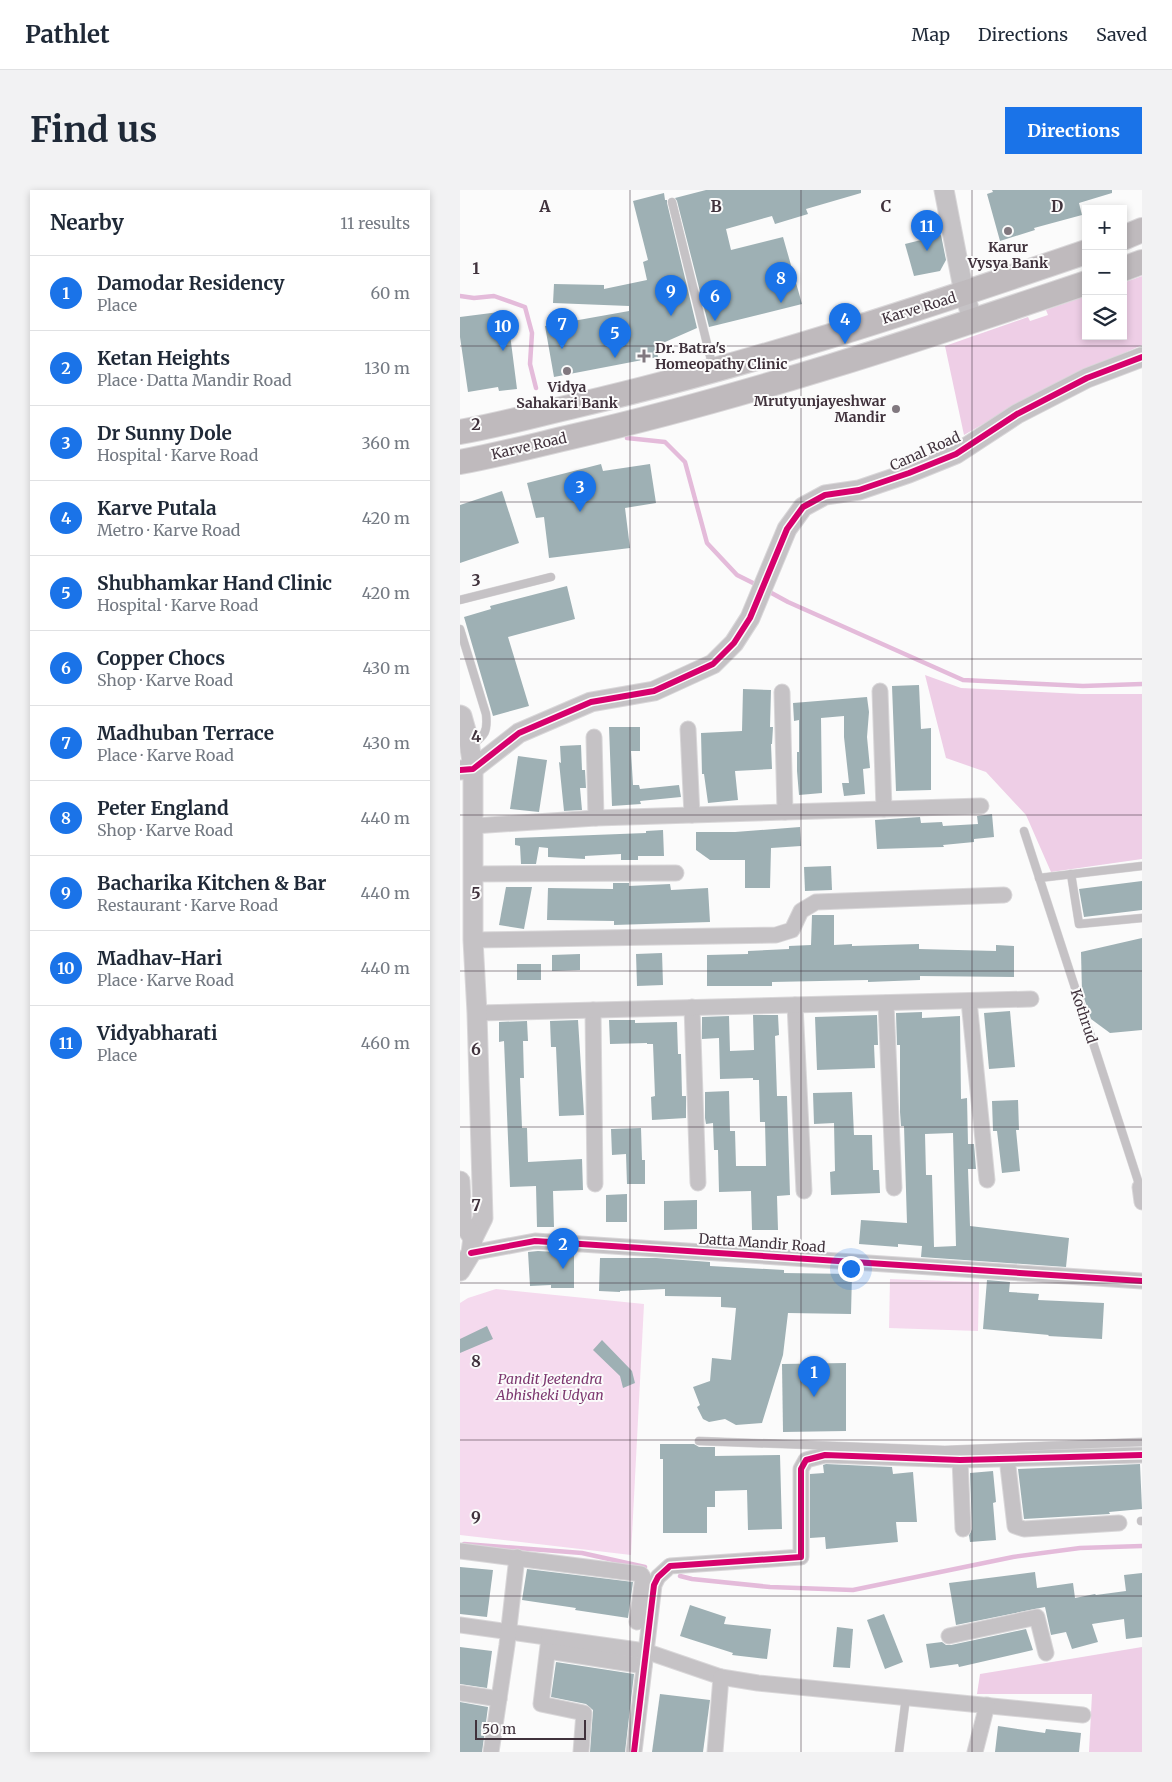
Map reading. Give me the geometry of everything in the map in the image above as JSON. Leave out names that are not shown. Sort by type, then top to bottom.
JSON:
[{"type":"main road","points":[[1127,236],[1142,230]]},
{"type":"main road","name":"Karve Road","points":[[460,432],[640,391],[780,351],[1082,253]]},
{"type":"main road","points":[[1127,268],[1142,262]]},
{"type":"main road","name":"Karve Road","points":[[460,462],[647,419],[788,379],[1082,284]]},
{"type":"street","points":[[944,190],[964,293],[973,321]]},
{"type":"street","name":"Canal Road","points":[[467,769],[519,733],[591,702],[654,691],[713,664],[734,643],[750,618],[787,528],[803,507],[825,495],[859,490],[956,454],[1017,414],[1087,378],[1142,357]]},
{"type":"street","points":[[880,691],[884,809]]},
{"type":"street","points":[[782,692],[785,812]]},
{"type":"street","points":[[460,715],[462,716],[470,747],[467,769],[473,826],[473,874],[470,910],[477,1013],[483,1218],[460,1271]]},
{"type":"street","points":[[688,729],[692,816]]},
{"type":"street","points":[[594,737],[596,818]]},
{"type":"street","points":[[473,826],[596,818],[981,806]]},
{"type":"street","points":[[473,874],[676,873]]},
{"type":"street","points":[[473,940],[776,935],[792,930],[801,912],[816,902],[1004,895]]},
{"type":"street","points":[[477,1013],[1031,999]]},
{"type":"street","points":[[969,1000],[987,1180]]},
{"type":"street","points":[[886,1003],[894,1188]]},
{"type":"street","points":[[795,1005],[804,1191]]},
{"type":"street","points":[[692,1007],[698,1183]]},
{"type":"street","points":[[592,1010],[595,1184]]},
{"type":"street","points":[[460,1181],[462,1222],[472,1246]]},
{"type":"street","name":"Datta Mandir Road","points":[[472,1246],[535,1241],[1142,1281]]},
{"type":"street","points":[[634,1752],[654,1585],[658,1577],[670,1566],[801,1557],[801,1469],[806,1460],[825,1455],[960,1460],[1142,1455]]},
{"type":"street","points":[[1008,1458],[1014,1526],[1024,1529],[1119,1523]]},
{"type":"street","points":[[960,1460],[964,1529]]},
{"type":"street","points":[[460,1551],[642,1574],[637,1622]]},
{"type":"street","points":[[491,1752],[517,1557]]},
{"type":"street","points":[[949,1636],[1037,1617],[1046,1653]]},
{"type":"street","points":[[460,1625],[508,1632],[549,1645],[644,1659],[721,1677],[758,1683],[1083,1715]]},
{"type":"street","points":[[549,1645],[541,1704],[584,1713],[581,1752]]},
{"type":"street","points":[[714,1752],[721,1677]]},
{"type":"street","points":[[460,1693],[499,1699]]},
{"type":"street","points":[[976,1752],[987,1706]]},
{"type":"lane","points":[[672,202],[713,370]]},
{"type":"lane","points":[[460,600],[551,577]]},
{"type":"lane","points":[[460,629],[486,714],[487,725],[485,734],[470,747]]},
{"type":"lane","name":"Kothrud","points":[[1024,832],[1141,1192]]},
{"type":"lane","points":[[1039,878],[1142,866]]},
{"type":"lane","points":[[1071,874],[1079,924],[1142,918]]},
{"type":"lane","points":[[699,1441],[946,1450],[1142,1442]]},
{"type":"lane","points":[[900,1752],[906,1697]]},
{"type":"green space","points":[[890,1279],[979,1282],[978,1331],[889,1328]]},
{"type":"green space","name":"Pandit Jeetendra Abhisheki Udyan","points":[[496,1289],[644,1304],[631,1555],[460,1535],[460,1303],[468,1298]]},
{"type":"shaded area","points":[[1142,276],[1142,345],[1037,393],[964,435],[945,346],[1028,317],[1030,321],[1048,315],[1046,310],[1082,297],[1082,340],[1127,340],[1127,282]]},
{"type":"shaded area","points":[[925,675],[961,688],[1081,694],[1142,694],[1142,859],[1051,872],[1026,815],[986,772],[946,758]]},
{"type":"shaded area","points":[[1142,1647],[1142,1752],[1089,1752],[1092,1694],[977,1694],[980,1674]]},
{"type":"building","points":[[706,190],[861,190],[861,193],[806,209],[808,214],[775,224],[772,216],[726,229],[731,250],[783,237],[802,304],[709,327],[675,198]]},
{"type":"building","points":[[992,190],[1112,190],[1112,193],[1079,203],[1082,215],[1034,228],[1035,230],[1000,241],[987,194],[993,192]]},
{"type":"building","points":[[664,193],[697,328],[656,346],[658,357],[554,377],[545,326],[629,311],[629,306],[553,303],[554,284],[604,285],[604,289],[647,280],[643,262],[648,260],[633,201]]},
{"type":"building","points":[[941,235],[946,260],[940,271],[914,276],[905,244]]},
{"type":"building","points":[[507,311],[517,389],[499,391],[498,387],[468,392],[460,337],[460,317]]},
{"type":"building","points":[[601,464],[603,471],[650,464],[656,503],[625,508],[630,548],[549,558],[544,517],[536,518],[527,483]]},
{"type":"building","points":[[502,491],[519,543],[460,563],[460,505]]},
{"type":"building","points":[[567,586],[575,619],[508,637],[529,706],[493,716],[464,617],[491,609],[490,606]]},
{"type":"building","points":[[919,685],[921,729],[931,728],[931,790],[896,791],[892,686]]},
{"type":"building","points":[[743,689],[771,690],[770,727],[773,727],[771,744],[772,769],[735,771],[738,800],[708,803],[704,774],[702,774],[701,733],[742,731]]},
{"type":"building","points":[[867,697],[869,712],[867,737],[870,768],[863,769],[865,794],[844,796],[842,783],[849,783],[844,737],[844,716],[821,718],[822,793],[799,795],[797,752],[799,752],[799,720],[794,721],[793,703]]},
{"type":"building","points":[[609,727],[640,727],[640,751],[631,751],[633,785],[639,785],[640,789],[679,785],[681,797],[640,801],[641,804],[612,806]]},
{"type":"building","points":[[581,745],[582,770],[585,770],[586,788],[580,788],[582,810],[564,811],[559,762],[561,763],[560,746]]},
{"type":"building","points":[[518,756],[547,760],[539,812],[510,809]]},
{"type":"building","points":[[992,814],[994,837],[974,839],[974,842],[943,845],[944,847],[877,849],[875,820],[920,817],[921,823],[942,822],[943,826],[978,824],[977,816]]},
{"type":"building","points":[[800,827],[801,846],[771,848],[770,888],[745,888],[745,860],[710,860],[696,850],[696,832],[735,832]]},
{"type":"building","points":[[663,830],[664,856],[638,856],[638,860],[621,860],[621,854],[585,856],[585,859],[548,857],[548,848],[539,847],[536,864],[521,864],[520,846],[515,845],[515,838],[646,833],[646,831]]},
{"type":"building","points":[[831,866],[832,890],[805,891],[804,867]]},
{"type":"building","points":[[1142,881],[1142,910],[1084,917],[1079,889]]},
{"type":"building","points":[[613,883],[629,883],[629,886],[670,884],[671,890],[708,888],[710,922],[614,925],[614,921],[547,920],[548,888],[613,889]]},
{"type":"building","points":[[506,887],[532,887],[524,929],[499,925]]},
{"type":"building","points":[[812,915],[834,915],[834,945],[919,944],[919,949],[996,951],[996,945],[1014,946],[1014,977],[920,976],[920,980],[772,982],[772,986],[707,986],[707,955],[748,954],[748,951],[789,949],[789,946],[811,945]]},
{"type":"building","points":[[1142,938],[1142,1030],[1110,1033],[1091,1019],[1082,992],[1081,952]]},
{"type":"building","points":[[662,953],[663,985],[637,986],[636,954]]},
{"type":"building","points":[[580,954],[580,970],[552,971],[552,955]]},
{"type":"building","points":[[517,964],[541,964],[541,980],[517,980]]},
{"type":"building","points":[[1010,1011],[1015,1067],[989,1069],[984,1013]]},
{"type":"building","points":[[922,1012],[922,1018],[960,1016],[961,1099],[967,1098],[968,1144],[974,1144],[976,1169],[968,1169],[970,1226],[1069,1238],[1066,1267],[921,1257],[922,1246],[898,1244],[898,1247],[859,1244],[861,1220],[907,1223],[904,1126],[901,1126],[900,1112],[900,1045],[897,1045],[896,1013]],"holes":[[[953,1133],[956,1246],[934,1247],[932,1175],[926,1175],[925,1134]]]},
{"type":"building","points":[[753,1015],[778,1015],[779,1035],[775,1036],[777,1096],[787,1096],[790,1195],[777,1196],[778,1230],[752,1230],[751,1191],[719,1192],[718,1150],[714,1150],[713,1123],[706,1124],[705,1118],[705,1092],[729,1091],[730,1131],[735,1131],[736,1166],[766,1166],[765,1122],[760,1122],[759,1080],[753,1080],[753,1078],[720,1079],[719,1038],[702,1039],[702,1017],[729,1016],[730,1051],[754,1050]]},
{"type":"building","points":[[877,1015],[878,1045],[874,1045],[875,1068],[817,1070],[815,1017]]},
{"type":"building","points":[[578,1020],[584,1115],[559,1116],[556,1047],[551,1047],[550,1021]]},
{"type":"building","points":[[609,1020],[635,1020],[635,1023],[677,1022],[678,1054],[681,1054],[682,1096],[686,1096],[686,1118],[652,1120],[651,1097],[655,1096],[653,1044],[610,1044]]},
{"type":"building","points":[[527,1021],[528,1041],[523,1041],[524,1078],[520,1078],[522,1128],[527,1128],[528,1162],[582,1159],[583,1190],[553,1191],[554,1227],[537,1227],[536,1186],[510,1187],[504,1041],[499,1042],[499,1022]]},
{"type":"building","points":[[852,1092],[854,1135],[872,1135],[873,1170],[879,1170],[880,1193],[831,1195],[830,1172],[835,1171],[834,1123],[814,1124],[813,1093]]},
{"type":"building","points":[[1018,1100],[1019,1130],[1016,1130],[1020,1171],[1002,1173],[997,1131],[993,1131],[992,1101]]},
{"type":"building","points":[[641,1128],[642,1160],[645,1160],[645,1184],[627,1184],[626,1154],[612,1155],[611,1129]]},
{"type":"building","points":[[627,1194],[627,1222],[606,1222],[606,1195]]},
{"type":"building","points":[[697,1200],[697,1229],[664,1230],[664,1201]]},
{"type":"building","points":[[528,1252],[574,1253],[574,1288],[551,1288],[551,1285],[530,1286]]},
{"type":"building","points":[[600,1258],[656,1258],[710,1262],[710,1266],[784,1270],[784,1273],[852,1274],[851,1314],[788,1313],[783,1355],[762,1423],[736,1425],[725,1419],[709,1422],[703,1419],[697,1407],[700,1405],[693,1387],[710,1381],[712,1358],[731,1360],[736,1308],[721,1307],[721,1297],[665,1296],[665,1289],[620,1292],[599,1291]]},
{"type":"building","points":[[987,1280],[1010,1282],[1009,1292],[1039,1294],[1038,1300],[1104,1303],[1102,1339],[1048,1336],[983,1329]]},
{"type":"building","points":[[487,1326],[493,1339],[460,1353],[460,1339]]},
{"type":"building","points":[[602,1340],[632,1371],[635,1383],[623,1388],[620,1376],[593,1350]]},
{"type":"building","points":[[846,1363],[846,1431],[783,1432],[782,1364]]},
{"type":"building","points":[[660,1444],[694,1444],[699,1447],[715,1447],[715,1456],[780,1455],[782,1529],[748,1530],[747,1490],[715,1491],[715,1507],[707,1507],[707,1533],[663,1533],[663,1459],[660,1459]]},
{"type":"building","points":[[1140,1464],[1142,1509],[1109,1512],[1110,1514],[1024,1519],[1018,1469]]},
{"type":"building","points":[[823,1465],[892,1467],[893,1474],[913,1472],[917,1522],[896,1522],[898,1542],[826,1549],[825,1537],[810,1538],[810,1474],[824,1473]]},
{"type":"building","points":[[993,1471],[996,1502],[993,1503],[996,1540],[970,1542],[969,1535],[972,1529],[970,1473]]},
{"type":"building","points":[[460,1567],[493,1570],[487,1617],[460,1614]]},
{"type":"building","points":[[527,1569],[633,1582],[628,1618],[522,1600]]},
{"type":"building","points":[[1035,1572],[1037,1588],[1073,1583],[1075,1598],[1126,1591],[1124,1575],[1142,1573],[1142,1637],[1126,1639],[1124,1619],[1092,1624],[1098,1642],[1072,1649],[1066,1632],[1051,1635],[1045,1607],[956,1625],[949,1583]]},
{"type":"building","points":[[690,1605],[726,1617],[724,1624],[771,1629],[767,1659],[732,1655],[733,1653],[680,1636]]},
{"type":"building","points":[[884,1614],[903,1662],[885,1669],[867,1620]]},
{"type":"building","points":[[837,1627],[853,1629],[850,1668],[833,1667]]},
{"type":"building","points":[[1026,1629],[1033,1650],[959,1667],[958,1664],[930,1668],[926,1644],[942,1642],[946,1645],[951,1645]]},
{"type":"building","points":[[460,1647],[492,1651],[487,1688],[460,1684]]},
{"type":"building","points":[[556,1662],[634,1674],[625,1752],[590,1752],[593,1710],[586,1704],[551,1697]]},
{"type":"building","points":[[660,1694],[710,1700],[703,1752],[652,1752]]},
{"type":"building","points":[[460,1702],[488,1707],[482,1752],[460,1752]]},
{"type":"building","points":[[998,1726],[1045,1733],[1046,1729],[1081,1733],[1079,1752],[995,1752]]},
{"type":"waterway","points":[[460,296],[474,298],[494,296],[525,307],[532,333],[530,364],[536,388]]},
{"type":"waterway","points":[[627,438],[665,442],[685,462],[707,543],[737,575],[759,586]]},
{"type":"waterway","points":[[766,590],[788,602],[963,680],[1083,686],[1142,684]]},
{"type":"waterway","points":[[464,1544],[582,1553],[645,1567]]},
{"type":"waterway","points":[[680,1576],[692,1579],[770,1587],[853,1590],[1013,1557],[1080,1548],[1142,1546]]},
{"type":"cycle path","points":[[460,770],[473,769],[519,733],[591,702],[654,691],[713,664],[734,643],[750,618],[787,529],[803,507],[825,495],[859,490],[956,454],[1017,414],[1087,378],[1142,357]]},
{"type":"cycle path","points":[[471,1253],[535,1241],[1142,1281]]},
{"type":"cycle path","points":[[634,1752],[654,1585],[658,1577],[670,1566],[801,1557],[801,1469],[806,1460],[825,1455],[960,1460],[1142,1455]]},
{"type":"place","name":"Karur Vysya Bank","points":[[1008,231]]},
{"type":"place","name":"Vidyabharati","points":[[927,251]]},
{"type":"place","name":"Peter England","points":[[781,303]]},
{"type":"place","name":"Bacharika Kitchen & Bar","points":[[671,316]]},
{"type":"place","name":"Copper Chocs","points":[[715,321]]},
{"type":"place","name":"Karve Putala","points":[[845,344]]},
{"type":"place","name":"Madhuban Terrace","points":[[562,349]]},
{"type":"place","name":"Madhav-Hari","points":[[503,351]]},
{"type":"place","name":"Dr. Batra's Homeopathy Clinic","points":[[644,356]]},
{"type":"place","name":"Shubhamkar Hand Clinic","points":[[615,358]]},
{"type":"place","name":"Vidya Sahakari Bank","points":[[567,371]]},
{"type":"place","name":"Mrutyunjayeshwar Mandir","points":[[896,409]]},
{"type":"place","name":"Dr Sunny Dole","points":[[580,512]]},
{"type":"place","name":"Ketan Heights","points":[[563,1269]]},
{"type":"place","name":"Damodar Residency","points":[[814,1397]]}]
